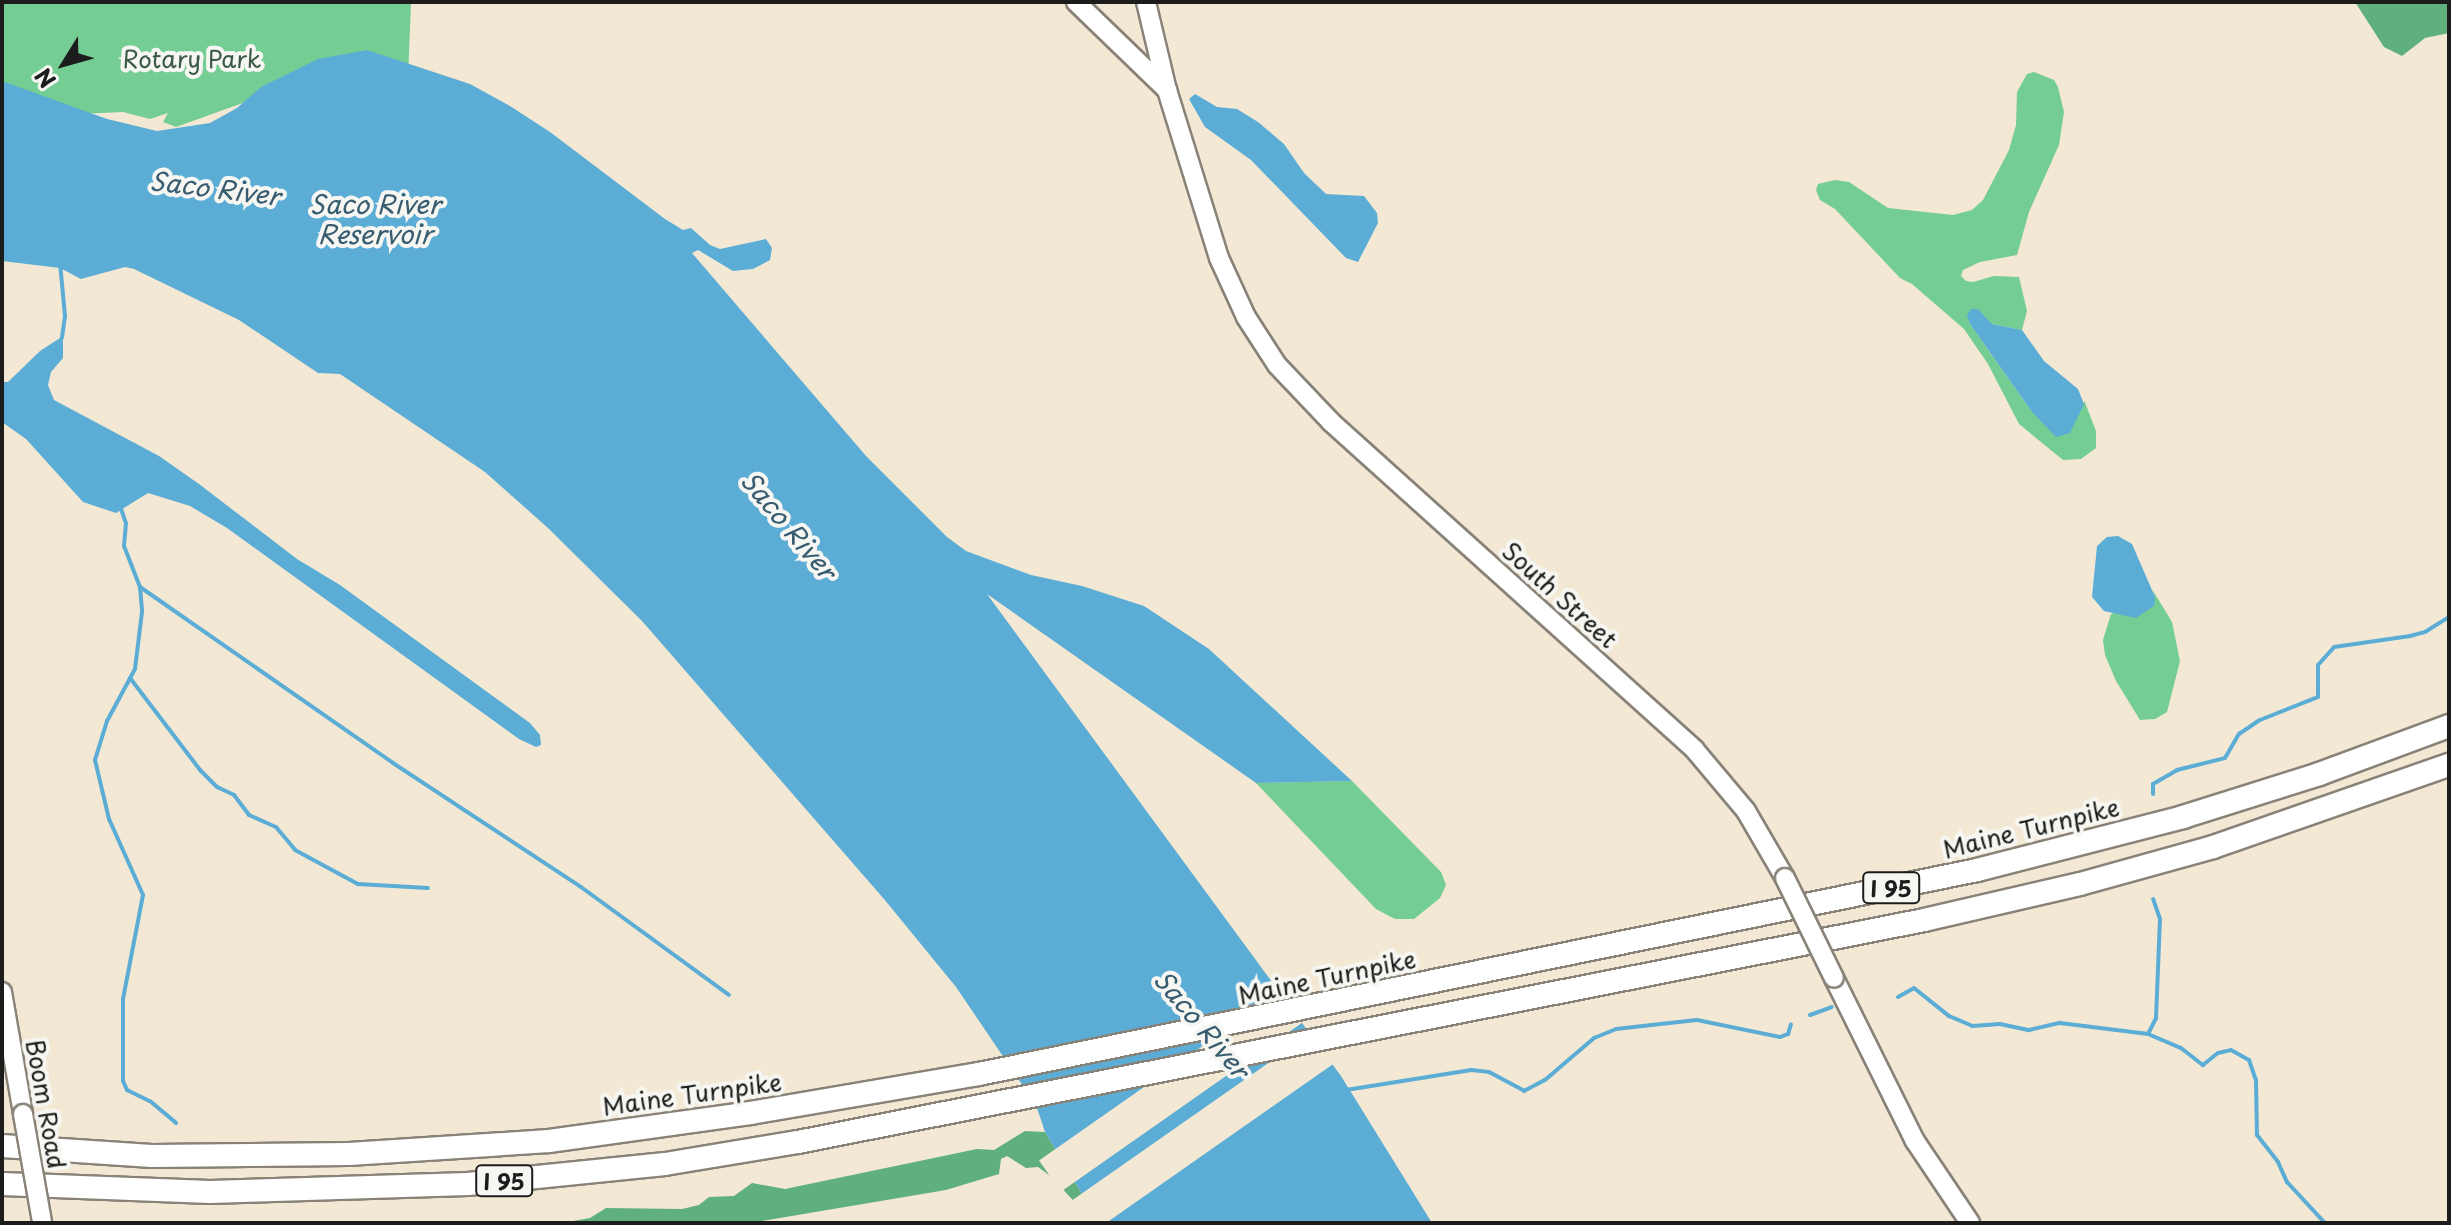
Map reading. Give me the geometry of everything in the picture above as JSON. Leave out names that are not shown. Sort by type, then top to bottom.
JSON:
[{"type":"highway","name":"Maine Turnpike","points":[[2,1146],[152,1156],[430,1150],[549,1141],[735,1116],[979,1074],[2045,854],[2289,783],[2449,726]]},
{"type":"highway","name":"I 95","points":[[2,1184],[210,1192],[468,1184],[665,1164],[1000,1104],[1924,920],[2080,884],[2213,847],[2449,765]]},
{"type":"street","points":[[1076,2],[1167,90]]},
{"type":"street","name":"South Street","points":[[1146,2],[1167,90],[1219,258],[1252,328],[1277,365],[1331,422],[1694,749],[1746,811],[1785,878],[1915,1141],[1970,1223]]},
{"type":"street","name":"Boom Road","points":[[2,992],[42,1223]]},
{"type":"green space","name":"Rotary Park","points":[[2,2],[411,2],[408,79],[257,98],[176,127],[163,122],[168,113],[150,119],[123,112],[78,114],[2,88]]},
{"type":"green space","points":[[2355,2],[2449,2],[2449,33],[2425,38],[2402,56],[2384,47]]},
{"type":"green space","points":[[2034,72],[2054,80],[2058,87],[2064,112],[2059,145],[2029,212],[2017,255],[1980,262],[1963,270],[1961,276],[1973,282],[1994,276],[2019,277],[2027,311],[2022,330],[1992,324],[1981,313],[1970,324],[2032,412],[2084,404],[2084,400],[2096,431],[2096,448],[2081,459],[2063,460],[2019,424],[1988,364],[1964,329],[1912,284],[1900,278],[1835,209],[1820,200],[1816,190],[1818,184],[1835,180],[1849,182],[1888,208],[1953,215],[1972,210],[1983,200],[2009,150],[2016,125],[2017,92],[2027,74]]},
{"type":"green space","points":[[2152,589],[2172,622],[2180,661],[2167,712],[2155,719],[2140,720],[2116,681],[2105,655],[2103,640],[2111,614],[2155,597]]},
{"type":"green space","points":[[1352,781],[1441,872],[1446,885],[1440,898],[1414,919],[1395,919],[1376,909],[1256,783]]},
{"type":"green space","points":[[1025,1131],[1045,1132],[1082,1194],[1105,1223],[1086,1223],[1072,1199],[1049,1175],[1038,1167],[1026,1168],[1007,1156],[1001,1159],[999,1174],[946,1190],[756,1222],[562,1223],[590,1218],[606,1208],[682,1209],[699,1205],[709,1197],[734,1196],[752,1183],[785,1189],[977,1149],[994,1150]]},
{"type":"water","name":"Saco River Reservoir","points":[[367,50],[470,84],[510,106],[550,132],[665,219],[683,230],[691,228],[710,245],[720,249],[766,239],[772,248],[770,260],[753,269],[733,271],[698,250],[692,253],[866,456],[947,537],[966,551],[1031,575],[1082,586],[1144,606],[1209,649],[1352,781],[1256,783],[987,594],[1341,1076],[1432,1223],[1105,1223],[1082,1194],[1045,1132],[1036,1105],[956,987],[884,899],[642,621],[548,528],[485,472],[340,374],[318,373],[239,320],[134,269],[125,267],[81,279],[60,268],[2,261],[2,81],[107,119],[157,131],[210,123],[237,108],[261,87],[318,59]]},
{"type":"water","points":[[1195,94],[1217,107],[1237,109],[1258,122],[1284,144],[1304,173],[1326,194],[1364,196],[1377,213],[1378,223],[1358,262],[1346,258],[1251,160],[1205,127],[1189,99]]},
{"type":"water","points":[[1971,309],[1978,309],[1992,324],[2022,330],[2044,361],[2078,389],[2084,404],[2070,433],[2056,437],[2032,412],[1970,324],[1967,315]]},
{"type":"water","points":[[63,336],[63,358],[51,372],[48,385],[54,400],[159,456],[199,484],[297,559],[340,585],[530,723],[540,735],[541,745],[536,747],[519,739],[227,528],[190,506],[148,493],[116,513],[83,502],[26,439],[2,422],[2,382],[8,382],[40,351]]},
{"type":"water","points":[[2118,536],[2132,544],[2155,597],[2154,606],[2136,618],[2104,611],[2092,597],[2097,546],[2107,537]]},
{"type":"pier","points":[[1284,989],[1306,1020],[1061,1192],[1039,1160]]},
{"type":"pier","points":[[1314,1031],[1336,1062],[1106,1223],[1082,1223],[1068,1203]]},
{"type":"waterway","points":[[60,263],[65,316],[62,338]]},
{"type":"waterway","points":[[120,506],[126,523],[124,546],[140,587],[142,612],[135,669],[107,721],[95,760],[109,819],[143,895],[123,999],[123,1081],[127,1090],[150,1101],[176,1123]]},
{"type":"waterway","points":[[140,587],[393,763],[581,887],[729,995]]},
{"type":"waterway","points":[[2153,794],[2153,784],[2177,770],[2225,758],[2239,734],[2260,720],[2318,697],[2318,665],[2334,647],[2410,636],[2425,632],[2449,617]]},
{"type":"waterway","points":[[130,678],[200,770],[217,787],[234,795],[249,815],[276,827],[295,850],[358,884],[428,888]]},
{"type":"waterway","points":[[1898,997],[1914,988],[1949,1016],[1972,1026],[2000,1024],[2029,1030],[2060,1023],[2148,1034],[2156,1018],[2160,919],[2153,899]]},
{"type":"waterway","points":[[1810,1015],[1832,1007]]},
{"type":"waterway","points":[[1346,1090],[1471,1070],[1489,1072],[1524,1091],[1545,1080],[1594,1038],[1616,1029],[1697,1020],[1780,1037],[1788,1034],[1791,1024]]},
{"type":"waterway","points":[[2148,1034],[2181,1048],[2203,1065],[2218,1053],[2231,1050],[2249,1060],[2256,1080],[2257,1135],[2278,1162],[2287,1182],[2325,1223]]},
{"type":"water label","name":"Saco River","points":[[215,188]]},
{"type":"water label","name":"Saco River","points":[[789,525]]},
{"type":"water label","name":"Saco River","points":[[1202,1024]]}]
